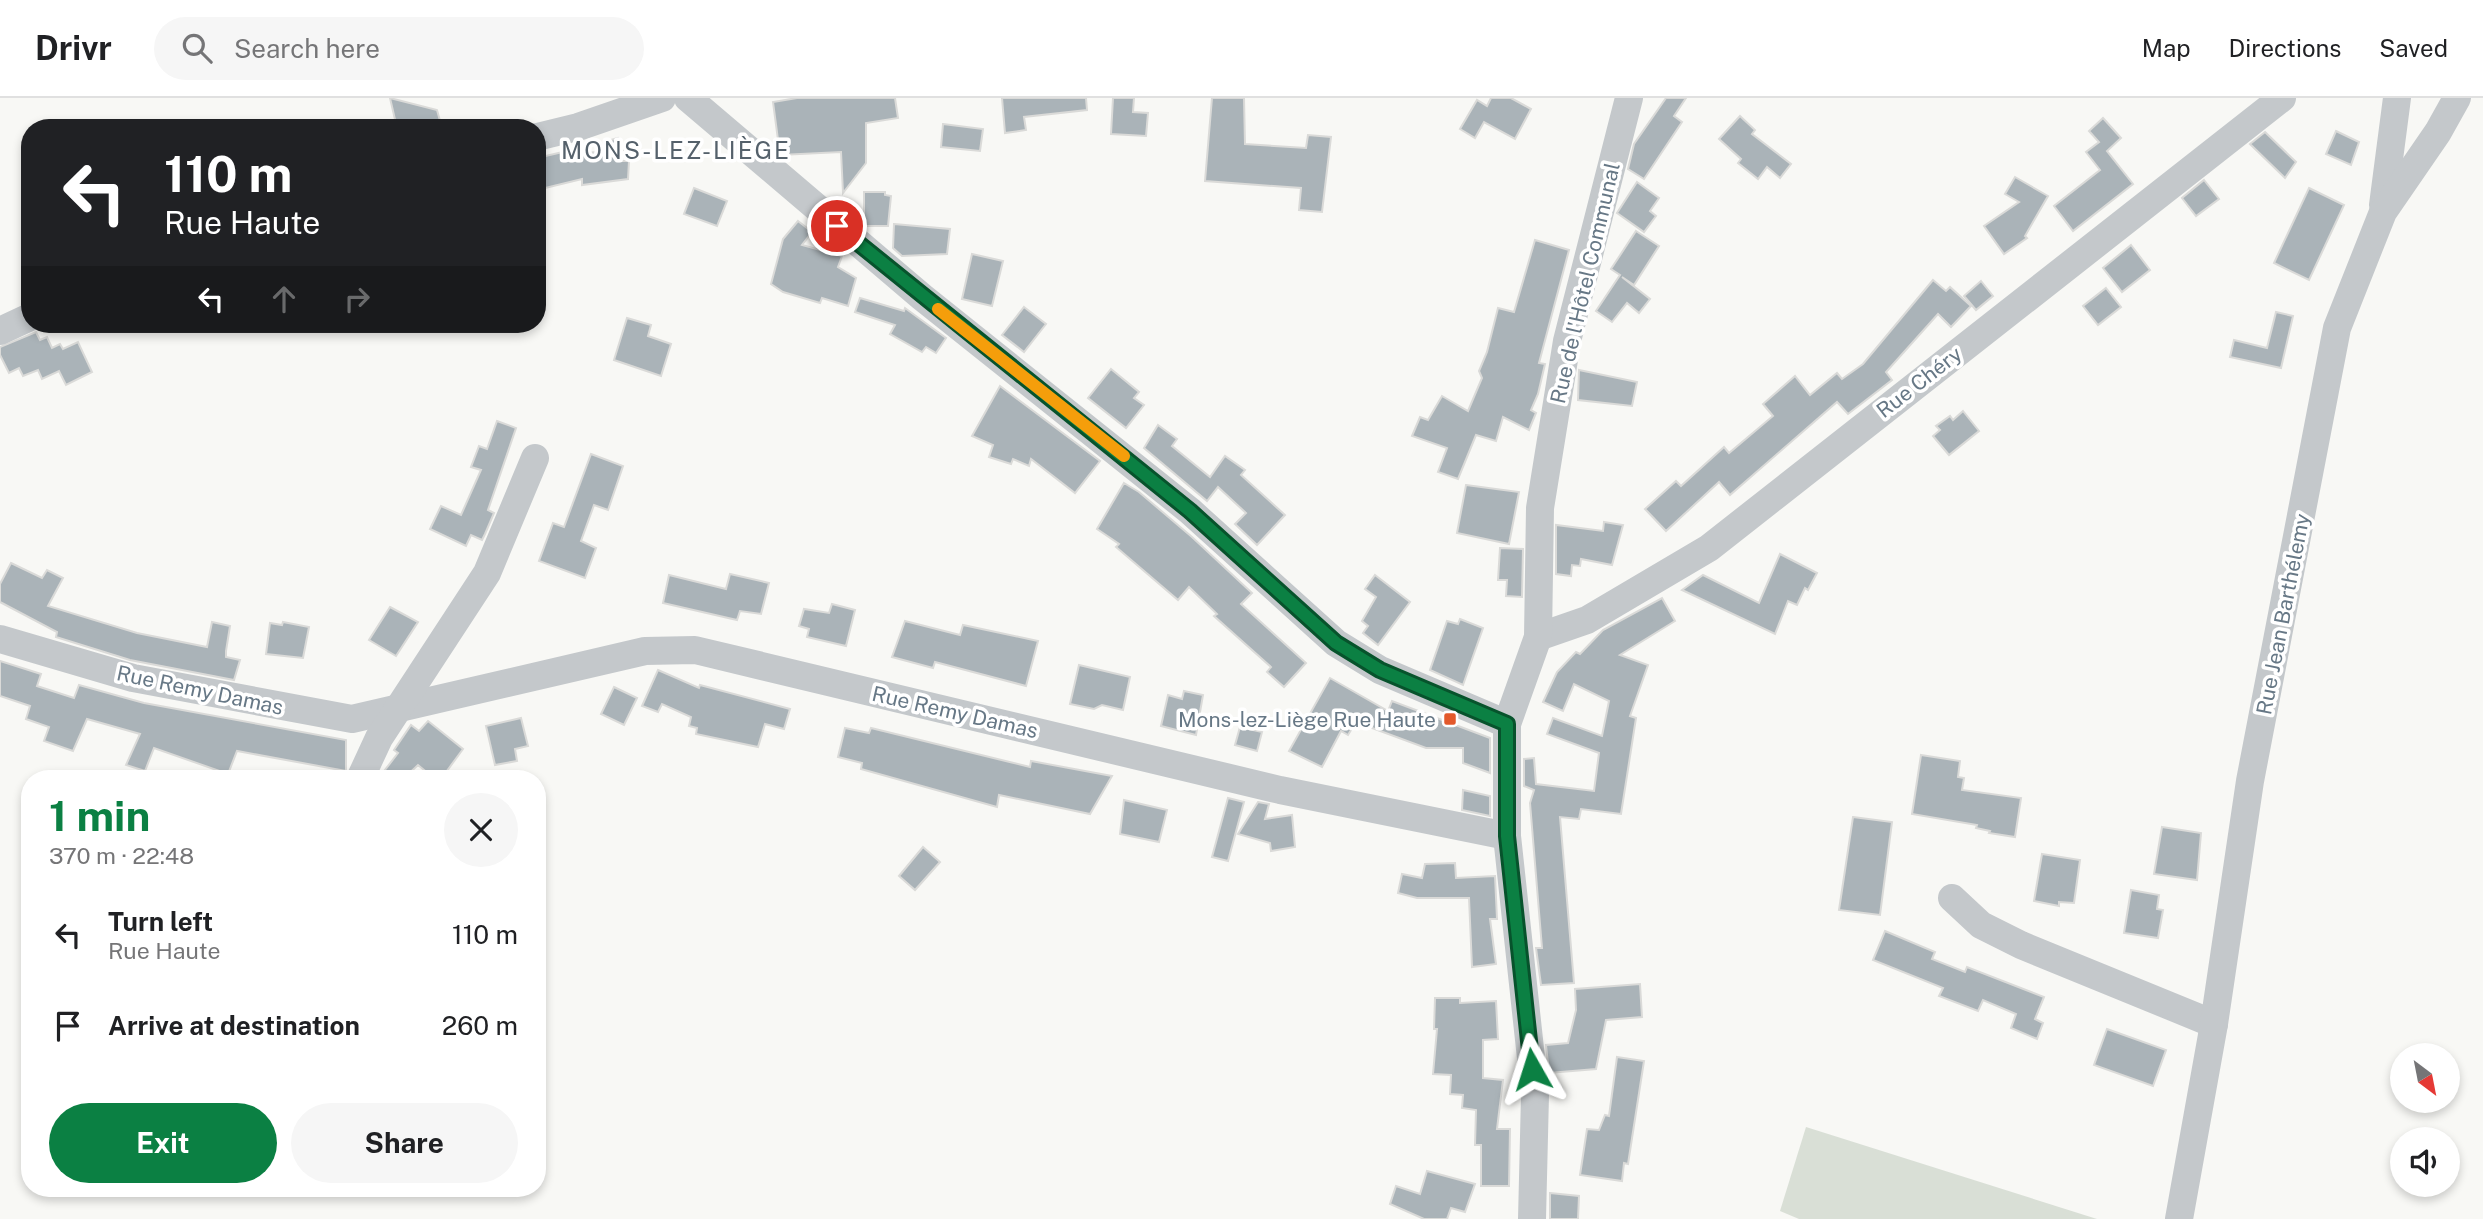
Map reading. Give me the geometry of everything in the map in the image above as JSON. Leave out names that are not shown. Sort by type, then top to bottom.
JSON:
[{"type":"street","points":[[546,135],[578,127],[662,98]]},
{"type":"street","points":[[688,98],[922,297],[1190,511],[1336,643],[1380,670],[1507,724]]},
{"type":"street","name":"Rue de l'Hôtel Communal","points":[[1532,1219],[1535,1095],[1507,836],[1507,724],[1538,637],[1540,508],[1567,341],[1629,98]]},
{"type":"street","name":"Rue Chéry","points":[[1538,637],[1587,620],[1709,548],[2282,98]]},
{"type":"street","name":"Rue Jean Barthélemy","points":[[2383,212],[2397,98]]},
{"type":"street","name":"Rue Jean Barthélemy","points":[[2179,1219],[2214,1024],[2250,781],[2337,328],[2383,212],[2438,132],[2457,98]]},
{"type":"street","points":[[0,331],[21,321]]},
{"type":"street","points":[[364,770],[379,738],[487,573],[535,458]]},
{"type":"street","name":"Rue Remy Damas","points":[[0,639],[133,678],[352,719],[645,652],[695,650],[1280,790],[1507,836]]},
{"type":"street","points":[[1952,898],[1982,925],[2021,945],[2214,1024]]},
{"type":"shaded area","points":[[1806,1127],[2097,1219],[1799,1219],[1780,1211]]},
{"type":"building","points":[[390,98],[437,110],[440,119],[395,119]]},
{"type":"building","points":[[797,98],[895,98],[898,118],[866,123],[866,163],[843,193],[841,152],[780,155],[773,102]]},
{"type":"building","points":[[1002,98],[1086,98],[1087,110],[1024,117],[1026,130],[1005,133]]},
{"type":"building","points":[[1113,98],[1134,98],[1133,112],[1148,113],[1146,136],[1111,134]]},
{"type":"building","points":[[1212,98],[1244,98],[1245,144],[1306,148],[1308,135],[1331,137],[1322,212],[1299,210],[1301,188],[1205,181]]},
{"type":"building","points":[[1491,98],[1511,98],[1531,109],[1515,139],[1484,122],[1475,138],[1460,129],[1477,100],[1487,106]]},
{"type":"building","points":[[1666,98],[1686,98],[1674,116],[1682,122],[1644,179],[1628,169],[1634,144]]},
{"type":"building","points":[[1740,116],[1755,130],[1752,134],[1791,164],[1780,178],[1767,167],[1758,179],[1738,163],[1741,159],[1719,139]]},
{"type":"building","points":[[2103,118],[2121,138],[2107,151],[2133,184],[2073,231],[2054,206],[2100,170],[2086,152],[2099,142],[2089,131]]},
{"type":"building","points":[[943,124],[983,129],[980,151],[941,147]]},
{"type":"building","points":[[2336,131],[2359,142],[2351,165],[2326,154]]},
{"type":"building","points":[[2265,132],[2296,162],[2285,178],[2250,144]]},
{"type":"building","points":[[618,138],[625,146],[620,161],[629,161],[628,179],[582,185],[582,179],[546,188],[546,156],[571,150],[571,153],[603,152],[604,142]]},
{"type":"building","points":[[2015,177],[2048,196],[2025,236],[2027,238],[2004,254],[1984,226],[2019,202],[2005,194]]},
{"type":"building","points":[[2204,180],[2219,199],[2196,216],[2182,198]]},
{"type":"building","points":[[1637,182],[1659,198],[1650,211],[1656,216],[1644,232],[1617,213]]},
{"type":"building","points":[[694,188],[727,201],[717,226],[684,214]]},
{"type":"building","points":[[2309,188],[2344,205],[2309,280],[2274,263]]},
{"type":"building","points":[[864,192],[885,192],[885,195],[891,196],[888,226],[864,226]]},
{"type":"building","points":[[798,221],[812,232],[802,245],[842,256],[838,267],[856,278],[848,306],[822,298],[820,303],[783,292],[771,284],[783,239]]},
{"type":"building","points":[[894,224],[950,229],[947,254],[902,256],[893,248]]},
{"type":"building","points":[[1636,231],[1659,246],[1634,285],[1622,277],[1650,299],[1639,313],[1627,303],[1612,322],[1596,311],[1620,275],[1611,269]]},
{"type":"building","points":[[1535,240],[1569,250],[1539,363],[1545,364],[1531,410],[1536,413],[1529,430],[1503,417],[1496,441],[1476,435],[1458,479],[1438,472],[1447,448],[1412,436],[1420,417],[1428,420],[1442,396],[1468,411],[1482,378],[1479,371],[1487,352],[1498,308],[1514,312]]},
{"type":"building","points":[[2131,245],[2150,270],[2122,292],[2103,268]]},
{"type":"building","points":[[972,254],[1003,261],[992,306],[962,299]]},
{"type":"building","points":[[1933,280],[1946,291],[1950,287],[1971,306],[1951,327],[1938,314],[1886,372],[1892,380],[1848,414],[1837,402],[1730,495],[1719,482],[1666,531],[1645,509],[1676,481],[1681,486],[1724,447],[1729,453],[1773,416],[1763,404],[1795,376],[1810,395],[1837,373],[1842,379],[1863,364]]},
{"type":"building","points":[[1981,281],[1993,296],[1976,310],[1964,296]]},
{"type":"building","points":[[2106,288],[2121,307],[2098,325],[2083,306]]},
{"type":"building","points":[[860,298],[904,311],[905,308],[946,338],[936,353],[926,347],[922,352],[890,334],[895,325],[855,312]]},
{"type":"building","points":[[1024,307],[1046,324],[1024,352],[1002,335]]},
{"type":"building","points":[[2276,312],[2293,316],[2281,368],[2230,357],[2234,340],[2267,348]]},
{"type":"building","points":[[627,318],[651,325],[648,336],[671,344],[661,376],[614,360]]},
{"type":"building","points":[[34,333],[36,333],[40,340],[47,337],[52,348],[60,344],[63,349],[78,342],[92,372],[66,385],[59,371],[42,379],[38,370],[23,376],[19,368],[9,373],[0,355],[0,347]]},
{"type":"building","points":[[1111,369],[1139,392],[1134,398],[1144,405],[1126,428],[1088,398]]},
{"type":"building","points":[[1579,370],[1637,382],[1632,406],[1578,400]]},
{"type":"building","points":[[1000,386],[1100,461],[1075,493],[1031,459],[1029,466],[1013,459],[1011,464],[989,457],[993,445],[972,436]]},
{"type":"building","points":[[1963,411],[1979,431],[1949,455],[1933,436],[1940,430],[1936,426],[1950,416],[1953,420]]},
{"type":"building","points":[[497,421],[516,428],[488,510],[494,513],[482,540],[471,535],[466,546],[430,529],[441,506],[461,515],[481,470],[471,467],[479,446],[487,449]]},
{"type":"building","points":[[1158,425],[1177,439],[1172,446],[1210,477],[1225,456],[1245,470],[1241,475],[1285,515],[1257,545],[1235,524],[1246,513],[1218,487],[1207,501],[1144,448]]},
{"type":"building","points":[[591,454],[623,466],[608,510],[594,505],[581,541],[596,548],[585,578],[539,561],[553,523],[564,527]]},
{"type":"building","points":[[1124,483],[1139,492],[1192,537],[1252,593],[1241,604],[1306,663],[1284,687],[1267,672],[1271,667],[1214,616],[1217,614],[1189,587],[1178,600],[1116,547],[1119,544],[1097,529]]},
{"type":"building","points":[[1466,485],[1519,492],[1509,544],[1457,533]]},
{"type":"building","points":[[1604,522],[1623,525],[1612,565],[1581,559],[1580,566],[1572,565],[1571,576],[1556,574],[1556,525],[1603,531]]},
{"type":"building","points":[[1500,548],[1523,549],[1522,597],[1506,596],[1507,580],[1498,580]]},
{"type":"building","points":[[1780,554],[1817,573],[1808,590],[1805,588],[1797,605],[1788,601],[1775,634],[1682,590],[1703,575],[1759,603]]},
{"type":"building","points":[[11,563],[42,578],[47,570],[63,578],[48,606],[137,633],[207,647],[212,622],[230,626],[226,657],[240,660],[234,680],[130,660],[56,637],[57,632],[0,602],[0,584]]},
{"type":"building","points":[[730,574],[769,583],[761,614],[740,611],[737,620],[663,603],[669,575],[726,589]]},
{"type":"building","points":[[1375,575],[1410,602],[1378,645],[1363,633],[1368,626],[1362,621],[1376,597],[1365,589]]},
{"type":"building","points":[[1662,598],[1675,621],[1620,655],[1648,665],[1630,716],[1636,718],[1621,814],[1581,809],[1579,819],[1560,817],[1574,983],[1541,985],[1536,948],[1542,948],[1530,803],[1534,790],[1524,786],[1524,759],[1534,758],[1536,784],[1594,791],[1599,753],[1547,734],[1553,718],[1602,736],[1609,701],[1574,684],[1563,711],[1543,702],[1557,672],[1576,652],[1580,654],[1603,630]]},
{"type":"building","points":[[832,604],[855,610],[846,646],[807,637],[809,629],[799,626],[804,609],[829,613]]},
{"type":"building","points":[[390,607],[418,622],[396,656],[369,640]]},
{"type":"building","points":[[1460,619],[1483,628],[1463,685],[1430,670],[1447,621],[1458,624]]},
{"type":"building","points":[[905,621],[960,635],[963,625],[1038,641],[1026,686],[935,662],[933,668],[892,657]]},
{"type":"building","points":[[283,622],[309,627],[303,658],[266,654],[270,623],[282,625]]},
{"type":"building","points":[[0,661],[41,674],[37,686],[74,698],[79,685],[144,703],[346,740],[346,770],[237,751],[230,770],[217,770],[154,748],[145,770],[142,770],[126,765],[140,734],[87,719],[73,751],[44,741],[49,727],[26,719],[30,706],[0,696]]},
{"type":"building","points":[[1079,665],[1130,677],[1123,710],[1102,705],[1094,709],[1070,704]]},
{"type":"building","points":[[658,670],[699,688],[700,685],[790,709],[784,729],[765,724],[758,747],[696,734],[697,728],[689,726],[691,717],[662,704],[658,712],[642,706]]},
{"type":"building","points":[[1330,678],[1388,711],[1392,701],[1490,738],[1490,773],[1463,763],[1463,748],[1426,748],[1356,722],[1348,735],[1341,731],[1322,767],[1289,751]]},
{"type":"building","points":[[614,687],[637,698],[624,725],[601,714]]},
{"type":"building","points":[[1184,691],[1203,695],[1196,735],[1161,726],[1168,695],[1182,699]]},
{"type":"building","points":[[521,718],[528,746],[515,749],[517,761],[495,765],[486,726]]},
{"type":"building","points":[[428,721],[463,749],[448,770],[424,770],[418,765],[413,770],[385,770],[398,753],[394,750],[411,725],[419,731]]},
{"type":"building","points":[[1240,727],[1262,732],[1257,751],[1235,745]]},
{"type":"building","points":[[845,728],[869,733],[871,728],[1030,767],[1031,761],[1112,776],[1090,814],[999,795],[997,807],[861,769],[862,763],[838,757]]},
{"type":"building","points":[[1921,755],[1960,761],[1958,777],[1964,778],[1962,790],[2021,798],[2015,837],[1989,833],[1990,831],[1976,828],[1977,825],[1912,814]]},
{"type":"building","points":[[1463,790],[1490,796],[1490,816],[1462,810]]},
{"type":"building","points":[[1228,798],[1244,802],[1228,861],[1212,857]]},
{"type":"building","points":[[1124,800],[1167,810],[1159,842],[1120,834]]},
{"type":"building","points":[[1258,802],[1269,804],[1265,819],[1292,815],[1295,847],[1271,851],[1270,843],[1238,834]]},
{"type":"building","points":[[1853,817],[1892,822],[1880,915],[1839,910]]},
{"type":"building","points":[[2162,827],[2201,833],[2197,880],[2154,874]]},
{"type":"building","points":[[923,847],[940,862],[915,890],[899,876]]},
{"type":"building","points":[[2042,854],[2080,860],[2074,903],[2059,902],[2059,906],[2034,901]]},
{"type":"building","points":[[1455,863],[1456,878],[1495,876],[1497,919],[1490,919],[1496,964],[1472,967],[1469,898],[1417,898],[1398,893],[1402,874],[1422,878],[1425,864]]},
{"type":"building","points":[[2131,890],[2159,895],[2157,909],[2163,910],[2158,938],[2124,933]]},
{"type":"building","points":[[1885,931],[1935,952],[1932,959],[1965,972],[1967,967],[2044,997],[2035,1019],[2043,1023],[2037,1039],[2011,1028],[2016,1014],[1983,1000],[1978,1011],[1939,996],[1943,988],[1873,960]]},
{"type":"building","points":[[1640,984],[1642,1017],[1606,1020],[1596,1069],[1549,1073],[1546,1045],[1568,1043],[1576,1010],[1575,989]]},
{"type":"building","points":[[1435,998],[1460,998],[1460,1003],[1496,1001],[1498,1039],[1483,1040],[1483,1078],[1503,1080],[1497,1129],[1510,1129],[1509,1186],[1481,1186],[1481,1145],[1475,1145],[1476,1110],[1462,1108],[1463,1095],[1450,1094],[1451,1075],[1433,1074],[1437,1029],[1434,1029]]},
{"type":"building","points":[[2107,1029],[2166,1050],[2153,1086],[2094,1065]]},
{"type":"building","points":[[1617,1057],[1644,1061],[1628,1164],[1624,1163],[1622,1181],[1580,1175],[1587,1129],[1599,1130],[1605,1115],[1609,1116]]},
{"type":"building","points":[[1427,1171],[1475,1184],[1465,1212],[1451,1208],[1447,1219],[1424,1219],[1390,1204],[1396,1186],[1420,1194]]},
{"type":"building","points":[[1550,1193],[1579,1196],[1578,1219],[1550,1219]]},
{"type":"slow traffic","points":[[938,309],[1124,456]]},
{"type":"place","name":"Mons-lez-Liège Rue Haute","points":[[1450,719]]},
{"type":"district","name":"MONS-LEZ-LIÈGE","points":[[676,150]]},
{"type":"route","points":[[837,226],[1190,511],[1315,627],[1336,643],[1401,680],[1507,724],[1507,836],[1532,1069]]}]
